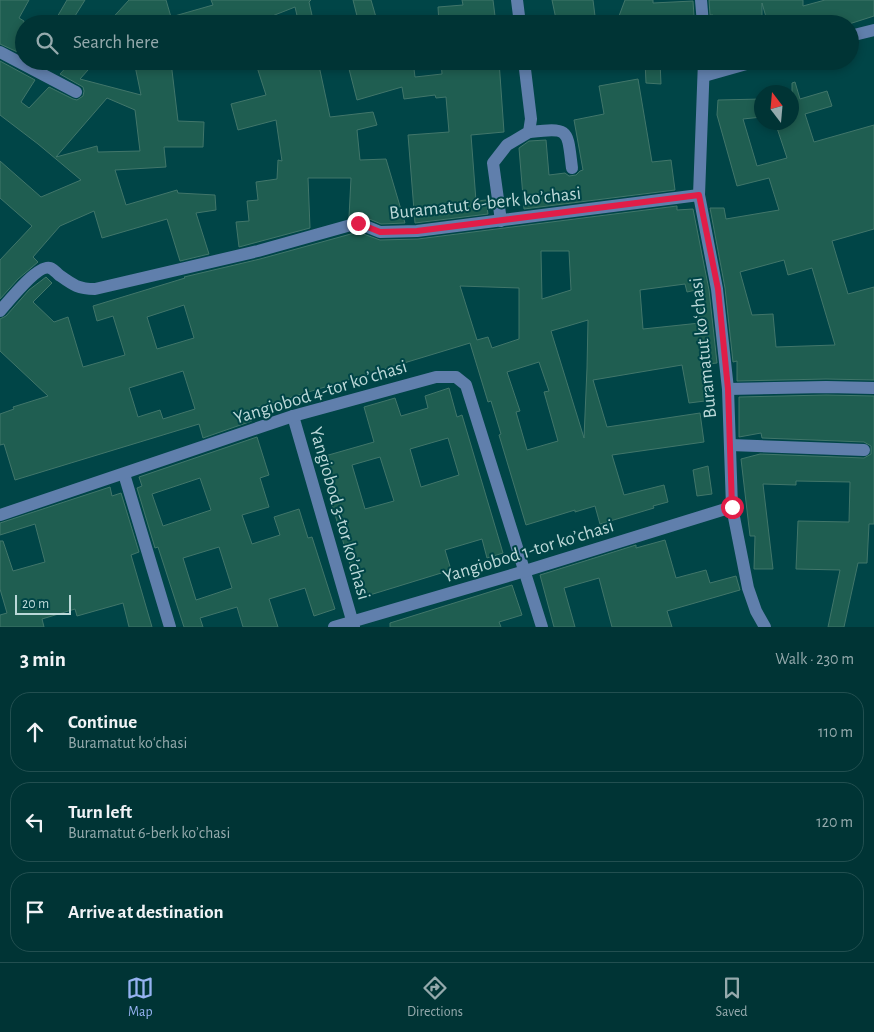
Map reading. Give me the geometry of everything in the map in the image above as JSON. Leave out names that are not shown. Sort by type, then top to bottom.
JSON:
[{"type":"street","points":[[517,0],[519,15]]},
{"type":"street","points":[[701,0],[702,15]]},
{"type":"street","points":[[859,34],[874,30]]},
{"type":"street","points":[[0,52],[15,60]]},
{"type":"street","points":[[34,70],[76,92]]},
{"type":"street","points":[[525,70],[530,119],[529,132]]},
{"type":"street","name":"Buramatut koʻchasi","points":[[704,70],[699,195],[718,289],[728,389],[732,507],[748,588],[756,612],[765,627]]},
{"type":"street","points":[[704,76],[725,70]]},
{"type":"street","points":[[501,221],[493,163],[507,145],[529,132],[557,129],[564,132],[568,137],[572,168]]},
{"type":"street","name":"Buramatut 6-berk koʼchasi","points":[[0,311],[36,272],[44,267],[50,268],[75,286],[84,289],[95,289],[258,251],[358,223],[380,232],[417,231],[699,195]]},
{"type":"street","name":"Yangiobod 4-tor koʼchasi","points":[[0,515],[293,416],[436,376],[456,377],[466,385],[542,627]]},
{"type":"street","points":[[728,389],[874,388]]},
{"type":"street","name":"Yangiobod 3-tor koʼchasi","points":[[293,416],[353,624]]},
{"type":"street","points":[[730,445],[864,450]]},
{"type":"street","points":[[124,474],[170,627]]},
{"type":"street","name":"Yangiobod 1-tor koʼchasi","points":[[334,627],[353,624],[732,507]]},
{"type":"building","points":[[0,0],[29,0],[21,15],[15,15],[15,51],[0,44]]},
{"type":"building","points":[[67,0],[85,0],[76,15],[58,15]]},
{"type":"building","points":[[129,0],[166,0],[170,15],[115,15]]},
{"type":"building","points":[[211,0],[311,0],[309,2],[312,15],[297,15],[295,7],[275,15],[178,15],[213,5]]},
{"type":"building","points":[[353,0],[371,0],[375,15],[357,15]]},
{"type":"building","points":[[462,0],[493,0],[495,15],[438,15],[438,7],[463,5]]},
{"type":"building","points":[[552,0],[593,0],[595,15],[555,15]]},
{"type":"building","points":[[625,0],[653,0],[653,3],[693,1],[694,15],[619,15]]},
{"type":"building","points":[[709,0],[803,0],[803,6],[825,0],[874,0],[874,16],[859,21],[859,15],[765,15],[762,3],[762,15],[710,15]]},
{"type":"building","points":[[0,61],[35,80],[21,102],[29,108],[49,87],[73,99],[77,100],[83,96],[83,87],[60,74],[64,70],[88,70],[80,79],[141,95],[136,70],[172,70],[178,121],[204,122],[203,147],[164,147],[166,167],[115,170],[126,205],[177,190],[178,193],[215,195],[216,210],[196,213],[209,254],[180,261],[167,219],[102,238],[94,211],[60,226],[33,257],[38,262],[18,279],[0,299],[0,260],[32,226],[0,198],[0,161],[41,197],[81,180],[0,115]],"holes":[[[107,98],[135,110],[140,151],[98,152],[97,146],[56,157]]]},
{"type":"building","points":[[258,70],[320,70],[330,117],[373,112],[377,125],[357,130],[360,160],[386,159],[405,223],[381,224],[360,215],[349,217],[351,178],[308,178],[310,228],[239,247],[236,222],[249,221],[247,201],[258,200],[256,182],[277,179],[278,160],[282,161],[276,120],[238,130],[231,104],[266,95]]},
{"type":"building","points":[[349,70],[414,70],[415,77],[442,74],[442,70],[500,70],[504,132],[471,135],[476,201],[486,200],[488,214],[415,223],[408,135],[449,132],[446,97],[436,98],[435,95],[404,99],[402,87],[357,100]]},
{"type":"building","points":[[645,70],[660,70],[661,84],[646,83]]},
{"type":"building","points":[[638,79],[652,162],[671,160],[675,190],[524,209],[519,148],[529,141],[546,140],[549,175],[565,173],[569,176],[576,175],[583,170],[574,120],[604,114],[599,86]]},
{"type":"building","points":[[827,91],[832,106],[805,114],[814,142],[874,125],[874,229],[832,241],[848,294],[874,287],[874,380],[737,381],[737,361],[733,362],[725,288],[710,208],[724,208],[726,219],[779,210],[769,178],[737,186],[717,115],[718,100],[754,99],[754,118],[743,119],[757,166],[787,158],[778,130],[799,130],[799,96],[800,99]],"holes":[[[784,260],[788,275],[812,268],[835,345],[776,347],[773,314],[752,315],[740,272]]]},
{"type":"building","points":[[677,206],[677,210],[693,209],[709,290],[717,363],[707,364],[713,400],[689,403],[682,365],[593,380],[607,427],[700,413],[704,442],[612,455],[624,495],[664,485],[668,502],[600,524],[595,506],[526,525],[499,435],[501,434],[491,401],[488,402],[470,343],[249,410],[252,421],[203,438],[199,424],[15,480],[4,444],[0,445],[0,414],[14,409],[13,407],[48,396],[0,351],[0,319],[6,316],[29,290],[46,277],[52,283],[33,302],[54,322],[68,317],[83,367],[125,355],[113,316],[97,321],[93,306],[184,277],[260,259],[358,232],[380,240],[418,239]],"holes":[[[541,251],[569,251],[571,290],[542,299]],[[685,284],[687,292],[696,290],[700,323],[643,329],[640,290]],[[460,286],[519,288],[519,339],[492,348],[488,337],[477,340]],[[184,305],[194,338],[157,349],[147,317]],[[588,320],[587,368],[584,438],[551,331]],[[539,362],[549,391],[544,392],[558,441],[527,450],[516,412],[520,411],[507,372]],[[183,371],[195,409],[163,419],[160,410],[138,417],[129,388]]]},
{"type":"building","points":[[449,388],[457,417],[462,415],[503,553],[487,558],[482,539],[445,550],[451,570],[360,598],[318,458],[374,442],[364,407],[395,398],[401,416],[428,408],[425,396]],"holes":[[[448,438],[459,475],[421,487],[410,449]],[[380,457],[394,501],[365,509],[352,465]]]},
{"type":"building","points":[[874,396],[874,524],[869,524],[867,563],[858,563],[844,627],[828,627],[840,570],[796,569],[798,521],[849,522],[850,482],[796,481],[796,485],[763,484],[773,569],[754,569],[755,536],[750,536],[741,459],[760,454],[864,458],[871,454],[871,446],[864,442],[762,438],[761,433],[739,437],[739,397]]},
{"type":"building","points":[[257,437],[269,475],[260,478],[269,507],[242,515],[252,544],[280,535],[274,517],[299,509],[308,538],[312,537],[335,609],[314,616],[305,588],[269,599],[278,627],[243,627],[237,607],[200,618],[203,627],[184,627],[158,547],[155,548],[137,488],[142,486],[139,477]],"holes":[[[200,478],[211,510],[163,526],[152,494]],[[219,547],[232,588],[196,600],[183,558]]]},
{"type":"building","points":[[708,466],[712,494],[697,496],[693,470]]},
{"type":"building","points":[[110,487],[112,496],[121,493],[139,552],[131,555],[152,627],[129,627],[123,603],[77,616],[75,609],[42,619],[44,627],[0,627],[0,615],[7,613],[0,589],[0,541],[3,541],[13,571],[45,562],[35,524],[0,535],[0,523]]},
{"type":"building","points":[[665,540],[676,578],[706,570],[710,583],[736,576],[740,590],[667,611],[672,627],[612,627],[599,578],[564,588],[575,627],[554,627],[540,575],[636,545],[636,548]]},
{"type":"building","points":[[512,585],[522,615],[499,622],[501,627],[390,627],[390,623]]},
{"type":"route","points":[[358,223],[380,232],[417,231],[699,195],[718,289],[728,389],[732,507]]}]
